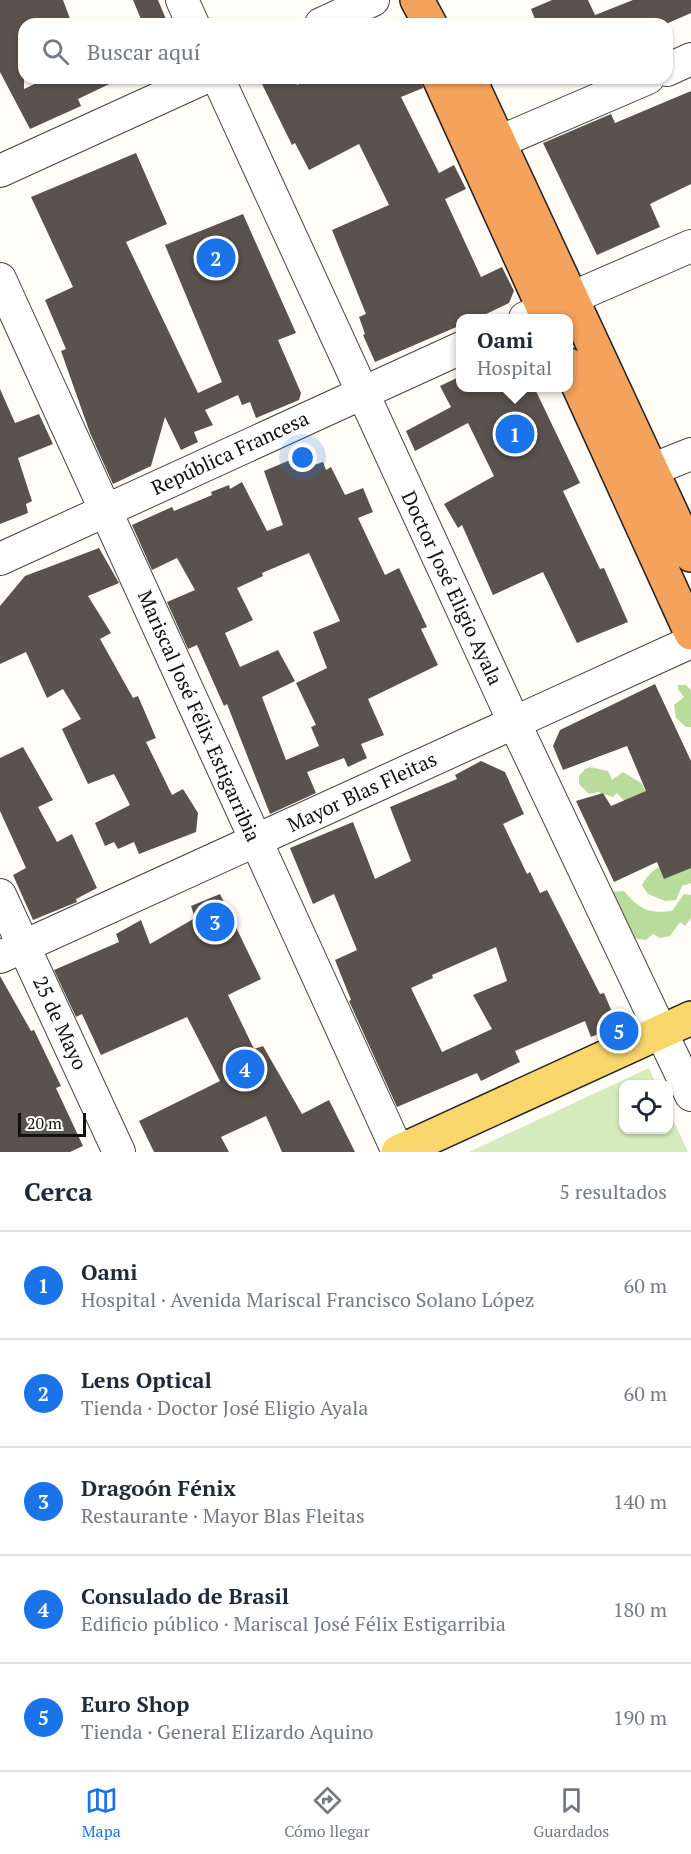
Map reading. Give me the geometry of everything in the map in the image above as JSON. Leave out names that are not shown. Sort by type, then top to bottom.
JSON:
[{"type":"highway","points":[[404,0],[412,18]]},
{"type":"highway","points":[[417,0],[427,18]]},
{"type":"highway","points":[[433,0],[441,18]]},
{"type":"highway","points":[[442,84],[547,311]]},
{"type":"highway","points":[[458,84],[499,172],[537,225]]},
{"type":"highway","points":[[472,84],[537,225],[547,311]]},
{"type":"highway","points":[[573,351],[651,470],[691,555]]},
{"type":"highway","points":[[573,374],[691,633]]},
{"type":"main road","points":[[398,1152],[691,1018]]},
{"type":"street","points":[[182,0],[190,18]]},
{"type":"street","points":[[334,18],[373,0]]},
{"type":"street","points":[[673,67],[691,59]]},
{"type":"street","points":[[0,171],[191,84]]},
{"type":"street","name":"Doctor José Eligio Ayala","points":[[221,84],[514,722],[691,1095]]},
{"type":"street","points":[[499,142],[634,84]]},
{"type":"street","points":[[547,311],[691,246]]},
{"type":"street","name":"Mariscal José Félix Estigarribia","points":[[0,279],[398,1152]]},
{"type":"street","name":"República Francesa","points":[[0,559],[456,350]]},
{"type":"street","points":[[651,470],[691,454]]},
{"type":"street","name":"Mayor Blas Fleitas","points":[[12,952],[691,642]]},
{"type":"street","name":"25 de Mayo","points":[[0,895],[12,952],[119,1152]]},
{"type":"green space","points":[[678,685],[686,685],[691,690],[691,727],[686,727],[676,718],[674,705],[684,697]]},
{"type":"green space","points":[[590,767],[608,771],[612,780],[623,772],[641,783],[646,791],[628,805],[617,793],[613,797],[598,792],[589,794],[579,784],[579,776]]},
{"type":"green space","points":[[681,856],[691,864],[691,883],[682,886],[676,900],[665,901],[648,894],[642,885],[650,874],[658,867]]},
{"type":"green space","points":[[624,891],[639,906],[656,912],[672,911],[684,894],[691,895],[691,918],[685,926],[680,922],[670,936],[660,938],[653,934],[646,940],[627,937],[607,892]]},
{"type":"green space","points":[[649,1068],[654,1080],[623,1080]]},
{"type":"green space","points":[[619,1082],[619,1134],[673,1134],[673,1120],[688,1152],[469,1152]]},
{"type":"building","points":[[0,0],[63,0],[70,18],[18,18],[18,84],[24,84],[24,89],[34,84],[109,84],[78,99],[81,106],[30,129],[0,72]]},
{"type":"building","points":[[133,0],[158,0],[166,18],[140,18]]},
{"type":"building","points":[[552,0],[588,0],[595,15],[633,0],[691,0],[691,13],[673,21],[673,18],[535,18],[531,9]]},
{"type":"building","points":[[262,84],[422,84],[423,88],[401,97],[439,173],[454,165],[466,189],[445,199],[481,277],[502,267],[514,291],[509,303],[486,314],[456,314],[456,327],[375,362],[363,335],[365,334],[359,317],[366,314],[332,230],[389,205],[359,144],[309,170],[295,143],[292,145]]},
{"type":"building","points":[[691,91],[691,184],[650,204],[660,227],[597,255],[543,143],[611,114],[615,123]]},
{"type":"building","points":[[136,153],[167,224],[126,242],[198,393],[222,382],[165,245],[243,214],[296,333],[278,340],[301,393],[299,400],[256,418],[250,402],[242,405],[238,395],[205,410],[213,425],[194,432],[198,442],[181,450],[165,417],[151,466],[113,484],[90,433],[61,351],[66,349],[45,300],[73,287],[31,197]]},
{"type":"building","points":[[456,378],[456,392],[536,392],[580,483],[563,491],[600,569],[604,568],[628,622],[577,643],[543,572],[493,595],[462,525],[458,528],[444,504],[494,476],[468,423],[415,451],[406,431],[451,407],[440,386]]},
{"type":"building","points":[[0,389],[15,423],[39,414],[53,444],[18,458],[32,501],[26,504],[28,513],[0,524]]},
{"type":"building","points":[[307,453],[314,465],[323,462],[326,470],[331,467],[345,495],[363,488],[373,512],[358,518],[385,575],[399,568],[427,627],[421,629],[438,665],[368,699],[384,735],[361,744],[367,758],[348,767],[344,758],[307,772],[316,793],[270,814],[227,704],[224,706],[197,645],[188,649],[167,602],[195,590],[177,558],[152,570],[132,525],[172,507],[174,511],[212,495],[211,492],[229,485],[230,489],[242,482],[267,531],[283,525],[264,471]],"holes":[[[309,553],[340,621],[313,632],[327,668],[296,683],[316,725],[311,727],[319,746],[286,760],[262,697],[295,681],[278,650],[240,667],[225,633],[253,620],[237,588],[263,576],[262,573]]]},
{"type":"building","points":[[99,548],[119,583],[88,596],[111,633],[100,639],[133,698],[138,696],[156,738],[146,742],[172,795],[183,789],[198,813],[196,832],[139,854],[134,842],[118,849],[114,842],[105,846],[95,823],[130,805],[114,774],[88,784],[62,729],[81,719],[63,689],[47,698],[26,652],[0,664],[0,606],[25,576]]},
{"type":"building","points":[[655,684],[691,761],[691,868],[664,879],[657,862],[614,882],[576,801],[603,793],[611,806],[646,791],[627,746],[563,770],[553,746],[560,730]]},
{"type":"building","points":[[23,747],[53,800],[38,807],[57,842],[72,834],[97,888],[76,899],[77,902],[33,920],[13,875],[26,868],[0,811],[0,758]]},
{"type":"building","points":[[481,761],[505,772],[524,814],[503,824],[527,874],[530,872],[540,893],[547,890],[600,994],[604,993],[615,1019],[610,1029],[591,1037],[585,1021],[515,1051],[520,1062],[481,1081],[477,1073],[397,1107],[349,1001],[351,1000],[335,960],[357,950],[334,894],[313,904],[290,848],[353,822],[375,879],[411,861],[390,807],[457,779],[455,775]],"holes":[[[496,947],[507,981],[473,995],[492,1029],[442,1052],[411,988],[433,978],[432,975]]]},
{"type":"building","points":[[220,894],[261,979],[228,995],[254,1049],[263,1046],[302,1114],[329,1100],[355,1152],[282,1152],[266,1116],[221,1137],[229,1152],[154,1152],[139,1121],[220,1081],[187,1017],[101,1055],[82,1014],[76,1017],[54,970],[119,942],[116,934],[141,920],[150,944],[195,918],[191,906]]},
{"type":"building","points":[[0,976],[31,1031],[34,1030],[61,1086],[56,1088],[83,1146],[70,1152],[0,1152]]},
{"type":"place","name":"Lens Optical","points":[[216,258]]},
{"type":"place","name":"Oami","points":[[515,434]]},
{"type":"place","name":"Dragoón Fénix","points":[[215,922]]},
{"type":"place","name":"Euro Shop","points":[[619,1031]]},
{"type":"place","name":"Consulado de Brasil","points":[[245,1069]]}]
